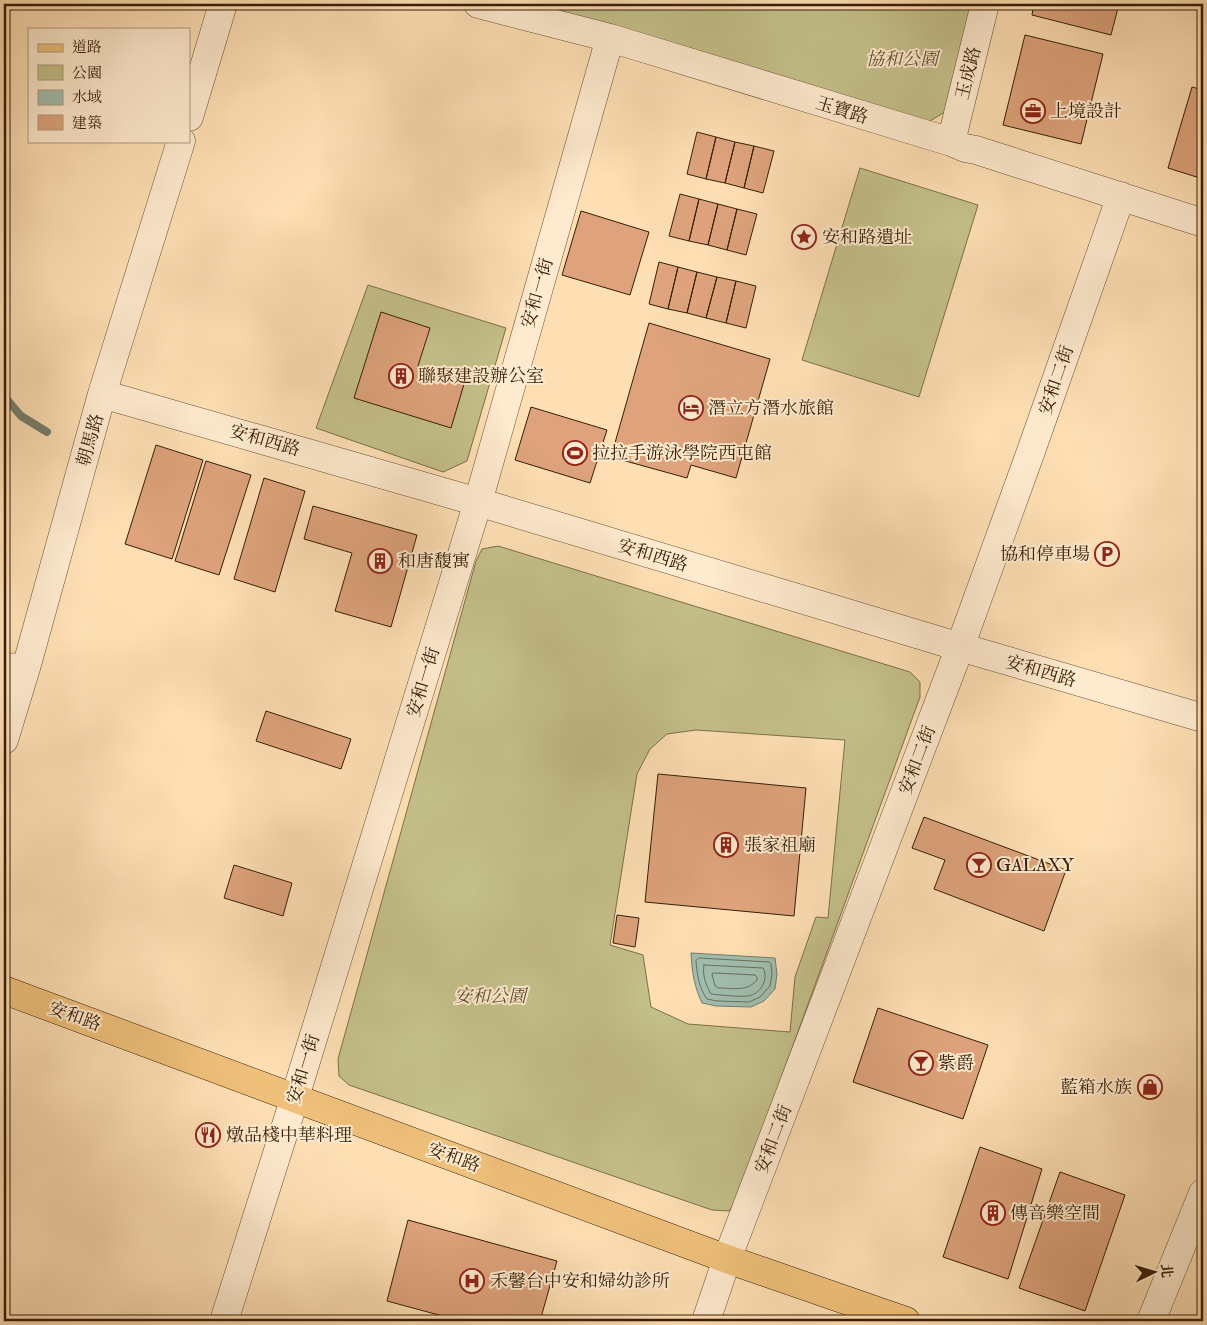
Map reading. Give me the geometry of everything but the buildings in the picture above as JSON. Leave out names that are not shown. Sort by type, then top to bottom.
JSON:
[{"type":"main road","name":"安和路","points":[[4,990],[727,1258],[906,1321]]},
{"type":"street","points":[[190,57],[206,4]]},
{"type":"street","points":[[191,97],[223,4]]},
{"type":"street","name":"玉寶路","points":[[478,4],[610,38],[951,142],[1203,223]]},
{"type":"street","name":"玉成路","points":[[951,142],[985,4]]},
{"type":"street","name":"安和一街","points":[[224,1321],[478,502],[610,38]]},
{"type":"street","name":"朝馬路","points":[[4,740],[15,667],[181,142]]},
{"type":"street","name":"安和二街","points":[[706,1321],[727,1258],[960,647],[1121,196]]},
{"type":"street","name":"安和西路","points":[[102,394],[478,502],[1203,718]]},
{"type":"street","points":[[1151,1321],[1203,1193]]},
{"type":"green space","name":"協和公園","points":[[511,4],[973,4],[948,110],[925,124]]},
{"type":"green space","points":[[860,168],[978,205],[919,397],[802,360]]},
{"type":"green space","points":[[368,285],[506,328],[467,461],[443,472],[316,428]]},
{"type":"green space","name":"安和公園","points":[[498,546],[910,672],[920,682],[920,697],[737,1199],[729,1211],[712,1210],[349,1085],[339,1076],[338,1059],[476,561],[482,549]],"holes":[[[696,730],[845,740],[828,918],[816,917],[795,977],[790,1032],[688,1024],[651,1007],[643,955],[610,945],[637,774],[650,749],[667,734]]]},
{"type":"water","points":[[691,953],[775,958],[777,974],[775,989],[764,1001],[751,1007],[716,1006],[702,1003],[694,979]]},
{"type":"waterway","points":[[4,396],[21,416],[47,432]]},
{"type":"place","name":"上境設計","points":[[1033,111]]},
{"type":"place","name":"安和路遺址","points":[[804,237]]},
{"type":"place","name":"聯聚建設辦公室","points":[[401,376]]},
{"type":"place","name":"潛立方潛水旅館","points":[[691,408]]},
{"type":"place","name":"拉拉手游泳學院西屯館","points":[[575,453]]},
{"type":"place","name":"協和停車場","points":[[1107,554]]},
{"type":"place","name":"和唐馥寓","points":[[380,561]]},
{"type":"place","name":"張家祖廟","points":[[726,845]]},
{"type":"place","name":"GALAXY","points":[[979,865]]},
{"type":"place","name":"紫爵","points":[[921,1063]]},
{"type":"place","name":"藍箱水族","points":[[1150,1087]]},
{"type":"place","name":"燉品棧中華料理","points":[[208,1135]]},
{"type":"place","name":"傳音樂空間","points":[[993,1213]]},
{"type":"place","name":"禾馨台中安和婦幼診所","points":[[472,1281]]}]
